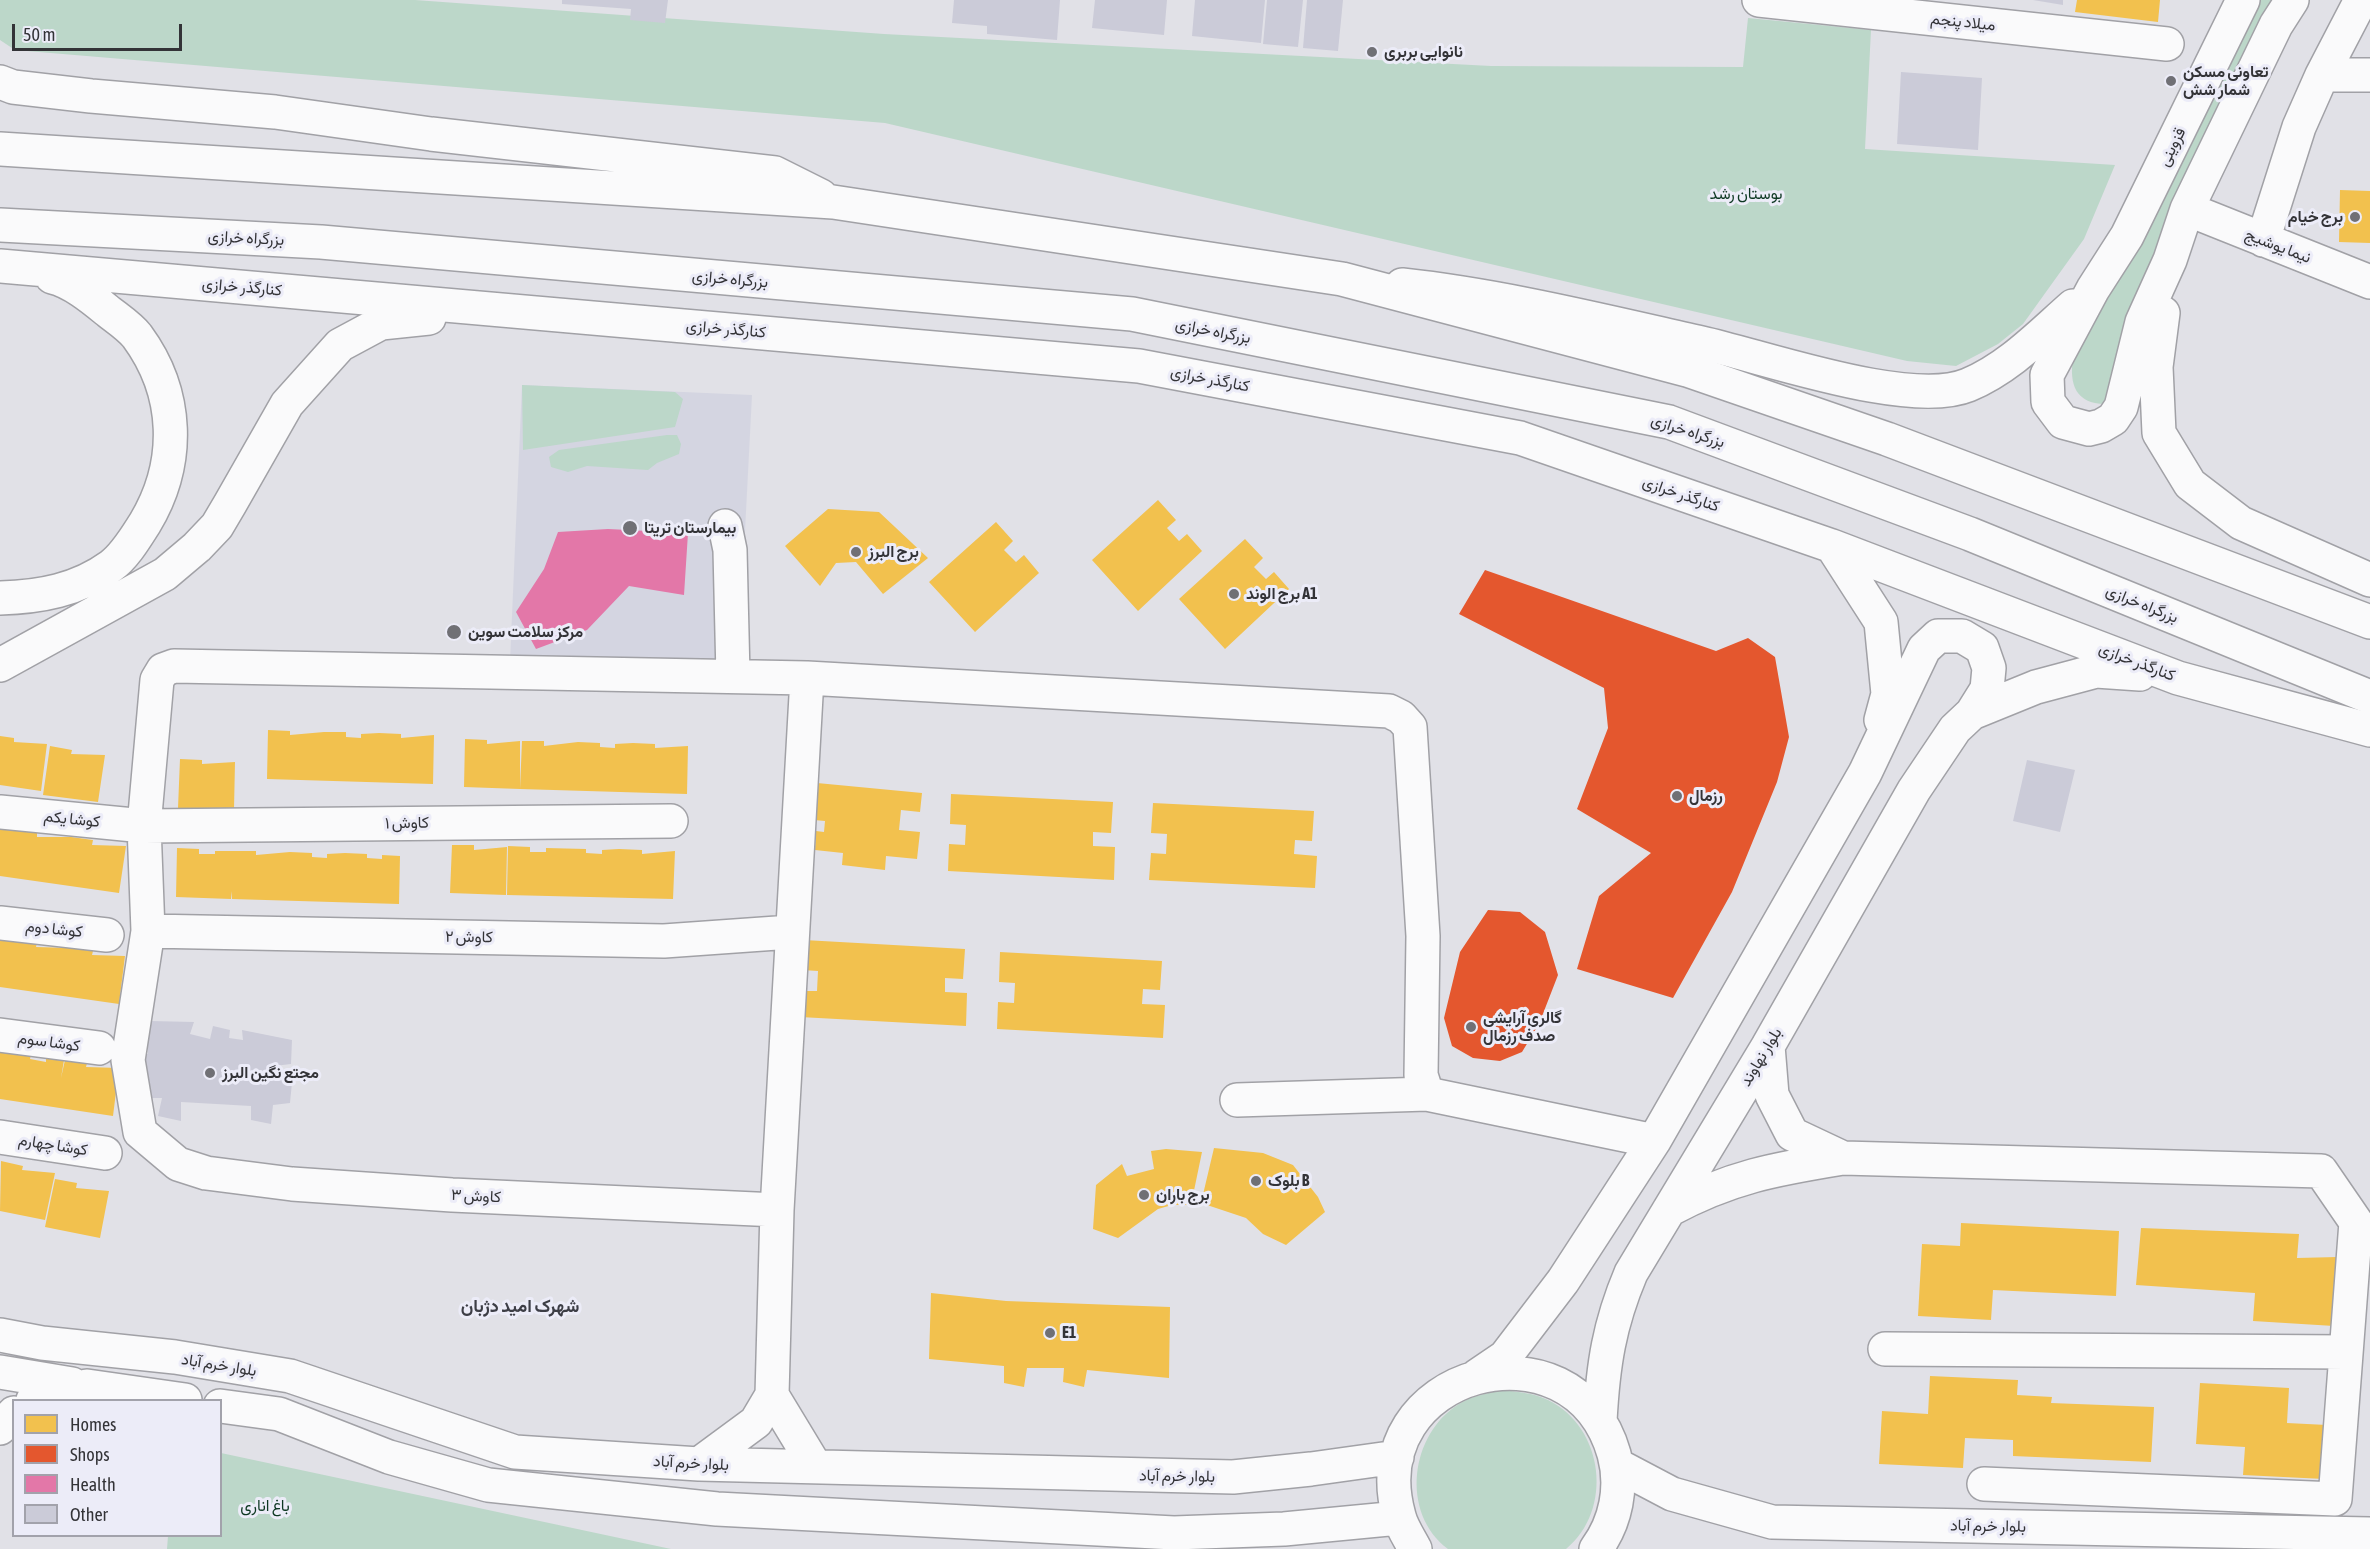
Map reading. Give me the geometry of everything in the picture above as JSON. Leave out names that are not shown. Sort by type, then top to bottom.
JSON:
[{"type":"main road","name":"میلاد پنجم","points":[[1760,0],[1965,11],[2167,44]]},
{"type":"main road","name":"قزوینی","points":[[2093,289],[2127,236],[2243,0]]},
{"type":"main road","points":[[2093,289],[2047,375],[2046,390],[2048,402],[2063,422],[2089,429],[2101,426],[2113,419],[2121,407],[2142,322],[2169,260],[2187,209],[2276,25],[2292,0]]},
{"type":"main road","points":[[2263,240],[2299,127],[2322,75],[2361,0]]},
{"type":"main road","points":[[2322,75],[2370,75]]},
{"type":"main road","points":[[0,82],[13,87],[275,112],[431,134],[775,173],[833,202]]},
{"type":"main road","points":[[0,149],[833,202],[1342,279],[1458,291],[1703,343],[1875,386],[1935,392],[1968,385],[2007,362],[2044,334],[2093,289]]},
{"type":"main road","name":"نیما یوشیج","points":[[2187,209],[2370,282]]},
{"type":"main road","name":"بزرگراه خرازی","points":[[0,225],[321,242],[1144,317],[1669,422],[1970,534],[2370,697]]},
{"type":"main road","points":[[2169,260],[2156,368],[2159,433],[2190,484],[2241,523],[2370,580]]},
{"type":"main road","points":[[0,266],[56,278],[89,296],[136,334],[156,367],[168,402],[172,438],[167,475],[156,505],[134,540],[114,564],[78,584],[59,591],[39,596],[0,598]]},
{"type":"main road","name":"کنارگذر خرازی","points":[[0,266],[1139,366],[1520,438],[1832,546],[2178,678],[2370,730]]},
{"type":"main road","points":[[1342,279],[1687,370],[1887,439],[2370,622]]},
{"type":"main road","points":[[0,665],[165,574],[198,547],[217,526],[287,404],[340,345],[381,323],[513,310]]},
{"type":"main road","points":[[725,526],[730,550],[733,676]]},
{"type":"main road","points":[[1832,546],[1881,622],[1888,694],[1865,773]]},
{"type":"main road","points":[[1415,1549],[1399,1518],[1394,1488],[1397,1457],[1408,1429],[1426,1405],[1449,1387],[1477,1376],[1505,1357],[1563,1281],[1654,1142],[1865,773],[1924,649],[1938,636],[1962,636],[1982,648],[1989,668],[1987,689],[1972,713]]},
{"type":"main road","points":[[148,931],[144,826],[156,680],[163,670],[174,666],[807,678],[1389,711],[1401,717],[1410,727],[1424,936],[1421,1075],[1427,1095]]},
{"type":"main road","points":[[1972,713],[2036,687],[2096,671],[2178,678]]},
{"type":"main road","points":[[699,1464],[756,1422],[772,1395],[777,1210],[807,678]]},
{"type":"main road","name":"بلوار نهاوند","points":[[1600,1421],[1602,1371],[1614,1313],[1630,1273],[1768,1046],[1914,790],[1955,729],[1972,713]]},
{"type":"main road","name":"کوشا یکم","points":[[0,812],[144,826]]},
{"type":"main road","name":"کاوش ۱","points":[[144,826],[671,821]]},
{"type":"main road","name":"کوشا دوم","points":[[0,923],[107,935]]},
{"type":"main road","name":"کاوش ۲","points":[[148,931],[664,941],[791,932]]},
{"type":"main road","name":"کاوش ۳","points":[[148,931],[128,1060],[140,1132],[178,1164],[206,1173],[304,1185],[453,1196],[777,1210]]},
{"type":"main road","name":"کوشا سوم","points":[[0,1035],[99,1048]]},
{"type":"main road","points":[[1768,1046],[1772,1095],[1791,1134],[1843,1158]]},
{"type":"main road","points":[[1237,1100],[1427,1095],[1654,1142]]},
{"type":"main road","name":"کوشا چهارم","points":[[0,1137],[105,1153]]},
{"type":"main road","points":[[1667,1211],[1707,1190],[1764,1171],[1843,1158],[2321,1171],[2355,1221],[2333,1534]]},
{"type":"main road","name":"بلوار خرم آباد","points":[[0,1335],[42,1343],[175,1358],[290,1376],[515,1452],[699,1464],[1233,1477],[1397,1457]]},
{"type":"main road","points":[[0,1346],[42,1343]]},
{"type":"main road","points":[[1886,1349],[2346,1352]]},
{"type":"main road","points":[[0,1372],[172,1399]]},
{"type":"main road","points":[[1477,1376],[1512,1372],[1546,1379],[1576,1396],[1600,1421],[1611,1442],[1617,1465],[1618,1501],[1606,1535],[1596,1549]]},
{"type":"main road","points":[[40,1399],[87,1386]]},
{"type":"main road","points":[[772,1395],[815,1466]]},
{"type":"main road","points":[[222,1406],[279,1414],[389,1456],[488,1485],[717,1509],[1174,1533],[1284,1529],[1399,1518]]},
{"type":"main road","points":[[0,1428],[12,1415]]},
{"type":"main road","name":"بلوار خرم آباد","points":[[1617,1465],[1672,1494],[1772,1522],[2370,1534]]},
{"type":"main road","points":[[1984,1484],[2335,1498]]},
{"type":"main road","points":[[2133,1529],[2137,1490]]},
{"type":"shaded area","name":"بیمارستان تریتا","points":[[522,385],[752,395],[738,667],[510,662]]},
{"type":"green space","name":"بوستان رشد","points":[[0,0],[415,0],[884,34],[1491,66],[1743,67],[1748,18],[1871,30],[1865,149],[2115,165],[2084,239],[2023,324],[1998,344],[1956,366],[1907,361],[885,123],[15,50],[0,40]]},
{"type":"green space","points":[[2256,0],[2276,0],[2105,404],[2087,400],[2081,396],[2074,384],[2073,359],[2134,252]]},
{"type":"green space","points":[[522,385],[675,392],[683,399],[675,427],[523,450]]},
{"type":"green space","points":[[677,435],[681,444],[679,454],[657,463],[648,470],[587,466],[568,472],[551,467],[549,457],[559,450]]},
{"type":"green space","points":[[1503,1390],[1526,1393],[1548,1400],[1567,1413],[1581,1429],[1591,1449],[1596,1470],[1596,1492],[1591,1513],[1581,1533],[1566,1549],[1448,1549],[1433,1534],[1423,1515],[1417,1495],[1417,1474],[1421,1454],[1430,1434],[1442,1417],[1459,1404],[1475,1397]]},
{"type":"green space","name":"باغ اناری","points":[[222,1453],[671,1549],[167,1549],[168,1537],[222,1537]]},
{"type":"building: Homes","points":[[2077,0],[2160,0],[2158,22],[2075,12]]},
{"type":"building: Homes","name":"برج خیام","points":[[2340,190],[2370,191],[2370,243],[2339,242]]},
{"type":"building: Homes","points":[[1158,500],[1176,520],[1167,528],[1179,541],[1187,534],[1202,551],[1138,611],[1092,560]]},
{"type":"building: Homes","name":"برج البرز","points":[[828,509],[879,512],[928,558],[883,594],[856,562],[836,563],[820,586],[785,546]]},
{"type":"building: Homes","points":[[996,522],[1013,541],[1004,550],[1016,562],[1024,555],[1039,573],[975,632],[929,582]]},
{"type":"building: Homes","name":"برج الوند A1","points":[[1245,539],[1263,558],[1254,567],[1266,579],[1274,572],[1289,589],[1225,649],[1179,599]]},
{"type":"building: Homes","points":[[268,730],[290,731],[290,735],[346,732],[346,737],[361,738],[361,734],[379,733],[401,734],[401,738],[434,735],[433,784],[267,779]]},
{"type":"building: Homes","points":[[0,736],[14,738],[14,742],[47,744],[41,791],[0,785]]},
{"type":"building: Homes","points":[[465,739],[487,740],[487,744],[520,741],[520,789],[464,787]]},
{"type":"building: Homes","points":[[522,741],[544,741],[544,746],[578,742],[600,743],[600,747],[615,748],[615,744],[633,743],[655,744],[655,748],[688,746],[687,794],[520,789]]},
{"type":"building: Homes","points":[[50,746],[72,750],[71,754],[105,755],[98,802],[43,795]]},
{"type":"building: Homes","points":[[180,759],[202,760],[202,764],[235,762],[234,809],[178,808]]},
{"type":"building: Homes","points":[[817,783],[922,793],[920,812],[901,810],[899,830],[920,832],[917,859],[886,856],[885,870],[842,865],[843,853],[815,850],[816,831],[824,832],[825,821],[814,820]]},
{"type":"building: Homes","points":[[951,794],[1113,802],[1111,833],[1093,832],[1093,846],[1115,847],[1114,880],[948,871],[949,844],[965,845],[966,825],[950,824]]},
{"type":"building: Homes","points":[[1153,803],[1314,811],[1312,841],[1295,840],[1294,854],[1317,856],[1315,888],[1149,880],[1151,853],[1166,854],[1167,834],[1151,833]]},
{"type":"building: Homes","points":[[0,828],[37,832],[37,837],[71,837],[93,840],[92,845],[126,846],[119,893],[0,876]]},
{"type":"building: Homes","points":[[452,845],[474,845],[474,850],[507,847],[506,895],[450,893]]},
{"type":"building: Homes","points":[[508,846],[530,847],[530,852],[546,852],[546,848],[586,849],[586,853],[602,854],[602,850],[619,849],[642,850],[642,854],[675,851],[673,899],[507,895]]},
{"type":"building: Homes","points":[[177,848],[199,849],[199,854],[215,854],[215,851],[256,851],[256,855],[290,852],[312,853],[312,857],[327,858],[327,854],[345,853],[367,854],[367,858],[382,859],[382,855],[400,856],[399,904],[232,899],[232,891],[231,899],[176,897]]},
{"type":"building: Homes","points":[[0,938],[37,943],[36,947],[70,948],[93,951],[92,955],[125,956],[119,1004],[0,987]]},
{"type":"building: Homes","points":[[804,940],[965,949],[963,979],[945,978],[945,992],[967,993],[966,1026],[800,1017],[801,991],[817,991],[818,971],[802,970]]},
{"type":"building: Homes","points":[[1000,952],[1162,961],[1160,990],[1143,989],[1142,1004],[1165,1005],[1163,1038],[997,1029],[998,1002],[1014,1003],[1015,983],[999,982]]},
{"type":"building: Homes","points":[[0,1051],[31,1055],[30,1059],[46,1062],[46,1058],[64,1060],[61,1078],[65,1060],[87,1063],[86,1067],[119,1068],[113,1116],[0,1099]]},
{"type":"building: Homes","name":"بلوک B","points":[[1214,1148],[1263,1153],[1293,1165],[1318,1197],[1325,1212],[1286,1245],[1263,1234],[1246,1218],[1201,1203]]},
{"type":"building: Homes","name":"برج باران","points":[[1166,1149],[1202,1152],[1191,1205],[1172,1205],[1158,1209],[1118,1238],[1093,1229],[1096,1185],[1122,1164],[1127,1176],[1154,1169],[1151,1151]]},
{"type":"building: Homes","points":[[1,1161],[23,1166],[22,1170],[55,1173],[45,1220],[0,1211]]},
{"type":"building: Homes","points":[[55,1179],[77,1183],[76,1188],[109,1191],[100,1238],[45,1227]]},
{"type":"building: Homes","points":[[1961,1223],[2119,1231],[2116,1296],[1993,1290],[1991,1320],[1918,1316],[1922,1244],[1960,1246]]},
{"type":"building: Homes","points":[[2141,1228],[2299,1234],[2297,1258],[2338,1257],[2334,1326],[2253,1321],[2255,1293],[2136,1285]]},
{"type":"building: Homes","name":"E1","points":[[931,1293],[1006,1301],[1170,1307],[1169,1378],[1087,1370],[1084,1387],[1063,1382],[1064,1368],[1027,1368],[1024,1387],[1004,1383],[1004,1366],[929,1359]]},
{"type":"building: Homes","points":[[1930,1376],[2018,1380],[2017,1395],[2052,1397],[2051,1403],[2154,1407],[2151,1462],[2013,1456],[2013,1440],[1965,1438],[1963,1468],[1879,1464],[1882,1411],[1928,1414]]},
{"type":"building: Homes","points":[[2200,1383],[2289,1388],[2287,1423],[2327,1425],[2324,1479],[2243,1475],[2245,1447],[2196,1444]]},
{"type":"building: Shops","name":"رزمال","points":[[1485,570],[1716,651],[1748,638],[1775,657],[1789,737],[1777,782],[1732,892],[1673,998],[1577,969],[1599,896],[1651,853],[1577,809],[1608,728],[1604,688],[1459,614]]},
{"type":"building: Shops","points":[[1488,910],[1520,912],[1545,932],[1558,975],[1539,1024],[1522,1052],[1500,1061],[1473,1058],[1452,1046],[1444,1018],[1460,952]]},
{"type":"building: Health","name":"بیمارستان تریتا","points":[[608,529],[688,533],[684,595],[629,586],[587,630],[536,649],[516,612],[544,569],[558,532]]},
{"type":"building: Other","points":[[562,0],[668,0],[665,23],[630,20],[631,9],[562,4]]},
{"type":"building: Other","points":[[954,0],[1060,0],[1057,40],[987,34],[987,26],[952,23]]},
{"type":"building: Other","points":[[1095,0],[1167,0],[1164,35],[1092,28]]},
{"type":"building: Other","points":[[1195,0],[1265,0],[1261,43],[1192,36]]},
{"type":"building: Other","points":[[1267,0],[1303,0],[1298,47],[1263,44]]},
{"type":"building: Other","points":[[1307,0],[1343,0],[1338,51],[1303,48]]},
{"type":"building: Other","points":[[2033,0],[2063,0],[2063,5]]},
{"type":"building: Other","points":[[1901,72],[1982,78],[1978,150],[1897,144]]},
{"type":"building: Other","points":[[2027,760],[2075,770],[2060,832],[2013,821]]},
{"type":"building: Other","name":"مجتع نگین البرز","points":[[150,1021],[194,1022],[190,1034],[210,1039],[213,1026],[230,1030],[229,1038],[243,1040],[242,1030],[292,1040],[291,1064],[274,1066],[272,1076],[292,1082],[290,1103],[273,1105],[271,1124],[251,1120],[251,1106],[181,1102],[181,1121],[158,1116],[162,1098],[143,1098],[147,1069],[141,1068],[140,1053],[148,1054],[146,1028]]},
{"type":"place","name":"نانوایی بربری","points":[[1372,52]]},
{"type":"place","name":"تعاونی مسکن شمار شش","points":[[2171,81]]},
{"type":"place","name":"برج خیام","points":[[2355,217]]},
{"type":"place","name":"بیمارستان تریتا","points":[[630,528]]},
{"type":"place","name":"برج البرز","points":[[856,552]]},
{"type":"place","name":"برج الوند A1","points":[[1234,594]]},
{"type":"place","name":"مرکز سلامت سوین","points":[[454,632]]},
{"type":"place","name":"رزمال","points":[[1677,796]]},
{"type":"place","name":"گالری آرایشی صدف رزمال","points":[[1471,1027]]},
{"type":"place","name":"مجتع نگین البرز","points":[[210,1073]]},
{"type":"place","name":"بلوک B","points":[[1256,1181]]},
{"type":"place","name":"برج باران","points":[[1144,1195]]},
{"type":"place","name":"E1","points":[[1050,1333]]},
{"type":"district","name":"شهرک امید دژبان","points":[[520,1306]]}]
